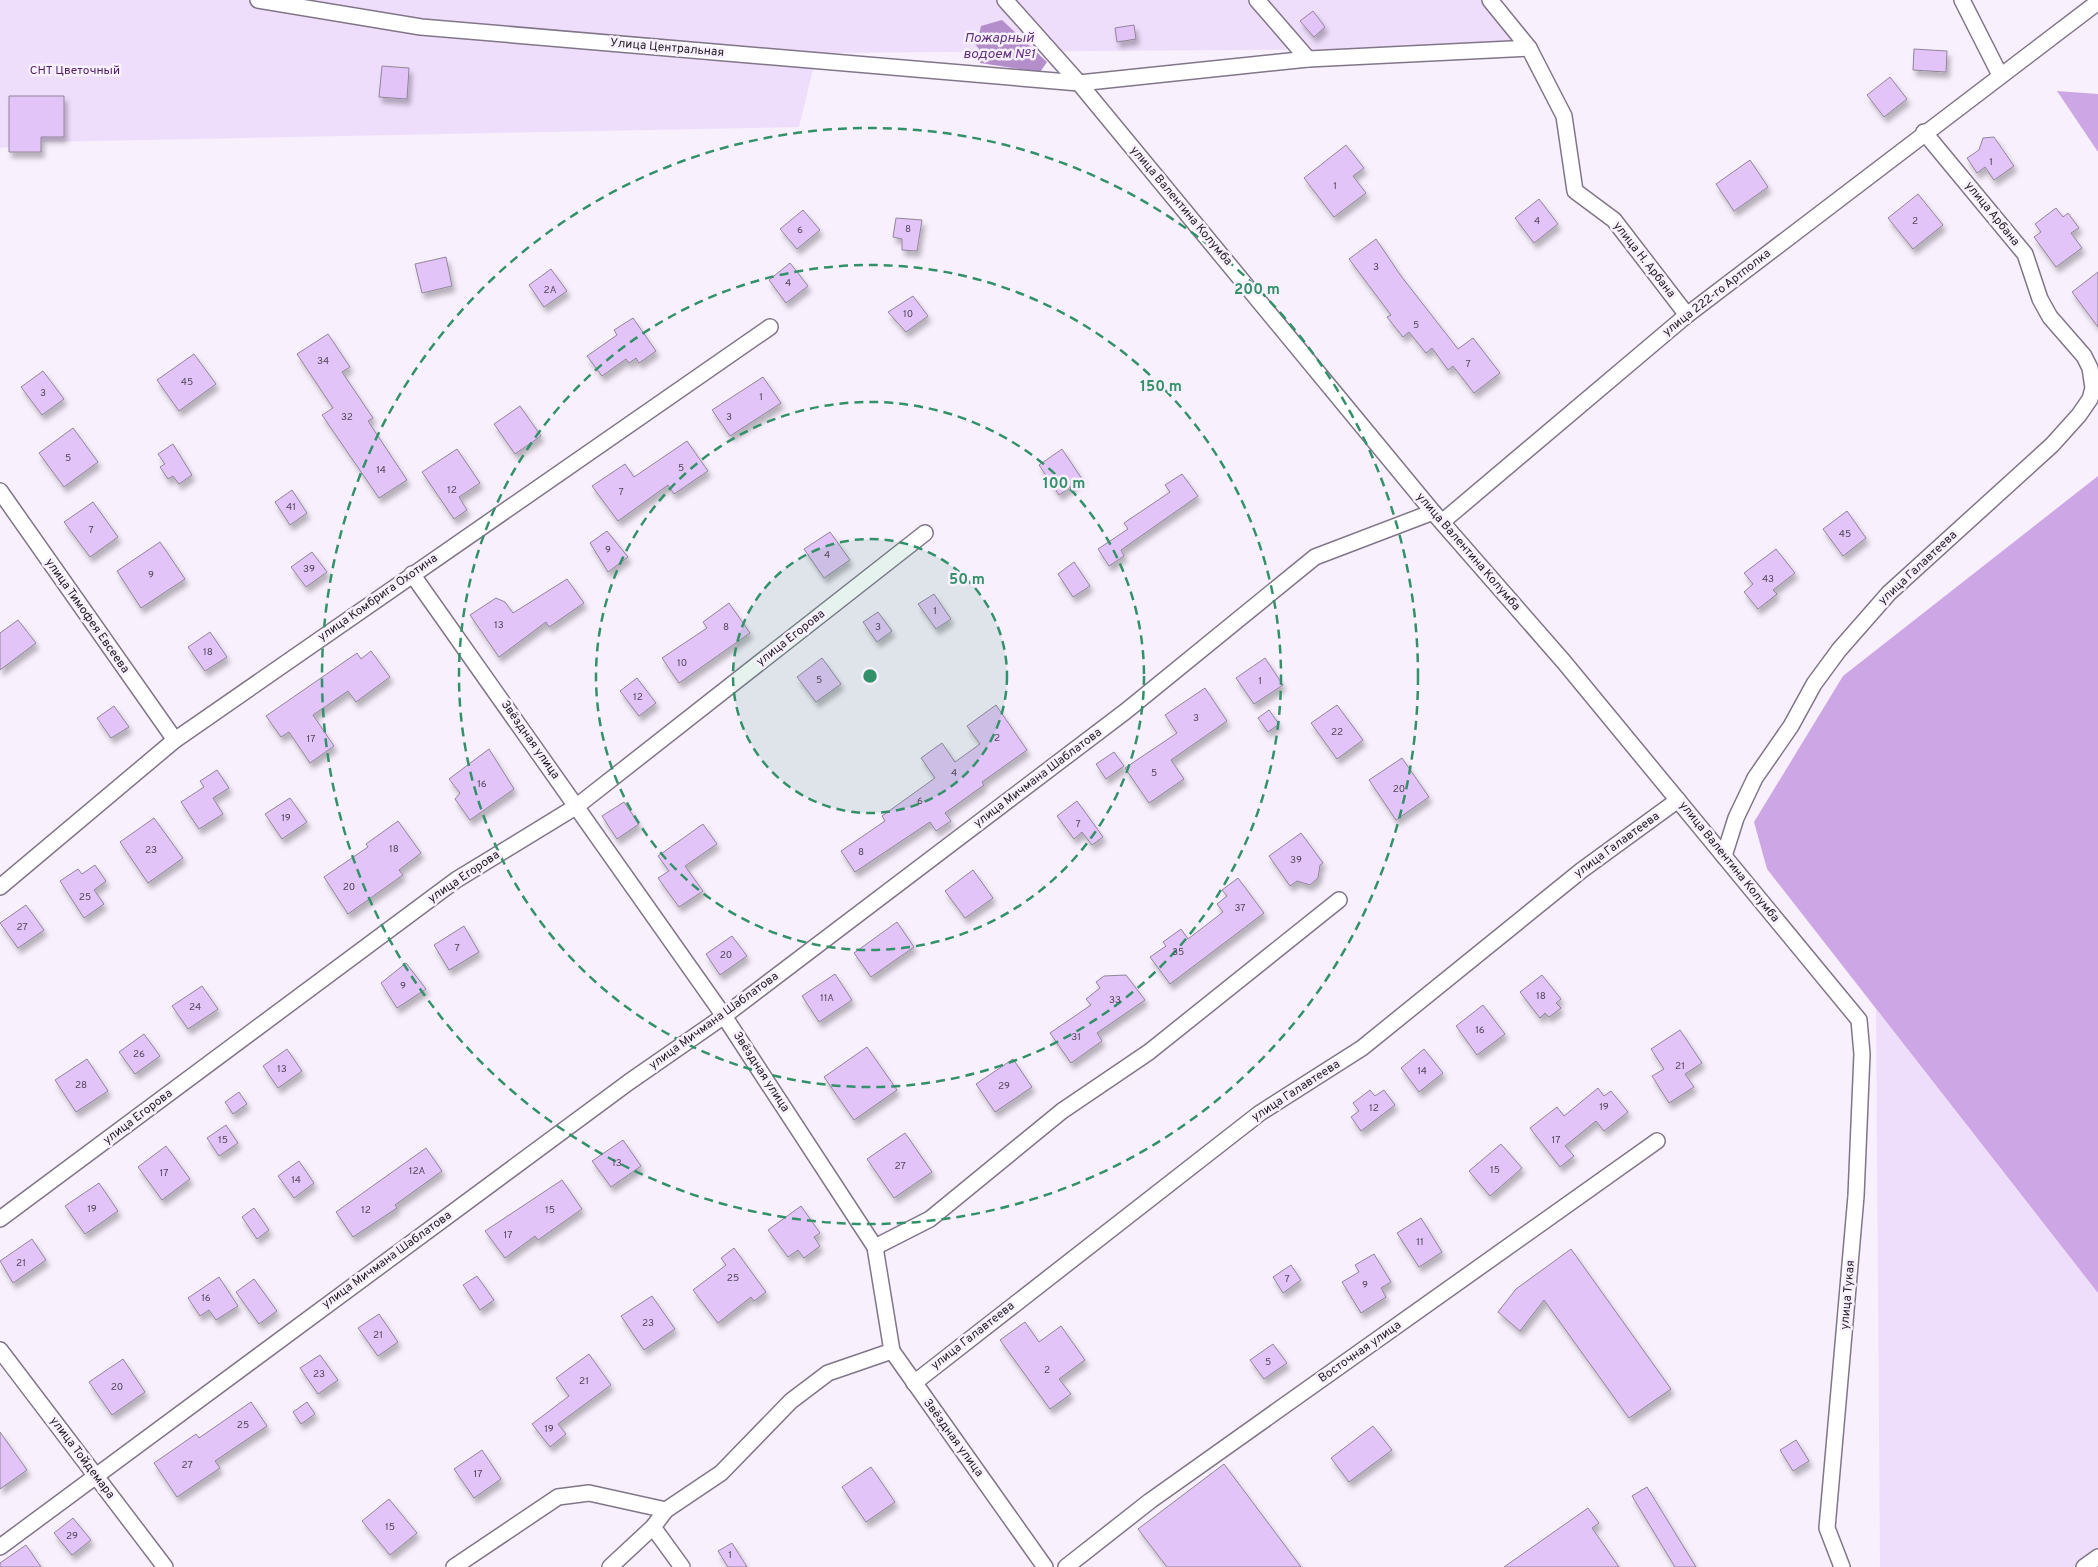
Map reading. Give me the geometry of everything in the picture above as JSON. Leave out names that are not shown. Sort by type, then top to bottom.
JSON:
[{"type":"street","name":"Улица Центральная","points":[[258,0],[420,27],[1078,83],[1308,59],[1529,48]]},
{"type":"street","name":"улица Валентина Колумба","points":[[1005,0],[1078,83],[1438,517],[1564,662],[1859,1020]]},
{"type":"street","points":[[1258,0],[1308,59]]},
{"type":"street","name":"улица Н. Арбана","points":[[1490,0],[1529,48],[1564,116],[1575,191],[1614,220],[1686,315]]},
{"type":"street","points":[[1962,0],[2000,75]]},
{"type":"street","name":"улица 222-го Артполка","points":[[1438,517],[1686,315],[1924,132],[2098,2]]},
{"type":"street","name":"улица Арбана","points":[[1924,132],[2025,254],[2040,299],[2050,317],[2084,356],[2094,379]]},
{"type":"street","name":"улица Комбрига Охотина","points":[[0,887],[175,740],[770,327]]},
{"type":"street","name":"улица Галавтеева","points":[[1724,856],[1736,818],[1755,778],[1791,726],[1814,684],[1839,650],[1889,593],[2052,446],[2079,415],[2090,399],[2094,379]]},
{"type":"street","name":"улица Тимофея Евсеева","points":[[0,491],[175,740]]},
{"type":"street","name":"улица Мичмана Шаблатова","points":[[0,1547],[613,1094],[724,1016],[1126,711],[1315,557],[1438,517]]},
{"type":"street","name":"улица Егорова","points":[[0,1219],[456,880],[577,806],[925,533]]},
{"type":"street","name":"Звёздная улица","points":[[412,574],[724,1016],[875,1247],[892,1352],[1045,1567]]},
{"type":"street","name":"улица Галавтеева","points":[[914,1383],[1260,1113],[1362,1048],[1582,870],[1678,800]]},
{"type":"street","points":[[875,1247],[930,1218],[1062,1111],[1149,1052],[1339,900]]},
{"type":"street","name":"улица Тукая","points":[[1842,1567],[1828,1528],[1856,1196],[1862,1054],[1859,1020]]},
{"type":"street","name":"Восточная улица","points":[[1066,1567],[1150,1500],[1657,1141]]},
{"type":"street","name":"улица Тойдемара","points":[[0,1350],[164,1567]]},
{"type":"street","points":[[610,1567],[653,1527],[666,1510],[721,1473],[791,1401],[828,1373],[892,1352]]},
{"type":"street","points":[[454,1567],[558,1498],[589,1493],[666,1510]]},
{"type":"street","points":[[653,1527],[682,1567]]},
{"type":"street","points":[[2084,1567],[2098,1557]]},
{"type":"green space","name":"СНТ Цветочный","points":[[0,0],[1490,0],[1529,48],[817,53],[799,127],[47,142],[0,148]]},
{"type":"green space","points":[[1876,1009],[2098,1293],[2098,1567],[1880,1567]]},
{"type":"shaded area","points":[[2057,91],[2098,94],[2098,152]]},
{"type":"shaded area","points":[[2098,476],[2098,1293],[1767,869],[1754,822],[1843,676]]},
{"type":"water","name":"Пожарный водоем №1","points":[[1002,20],[1047,62],[1040,72],[980,63],[979,49],[972,40],[973,35],[979,35],[981,26]]},
{"type":"building","points":[[1313,11],[1325,27],[1314,37],[1300,21]]},
{"type":"building","points":[[1134,25],[1136,39],[1117,42],[1115,28]]},
{"type":"building","points":[[1914,49],[1947,51],[1946,72],[1913,70]]},
{"type":"building","points":[[382,66],[409,68],[407,99],[379,97]]},
{"type":"building","points":[[1890,77],[1907,99],[1884,117],[1867,95]]},
{"type":"building","points":[[9,96],[64,96],[64,137],[41,137],[41,152],[9,152]]},
{"type":"building","points":[[1994,137],[2014,166],[1994,180],[1985,167],[1977,173],[1967,158],[1979,150],[1983,138]]},
{"type":"building","points":[[1346,145],[1364,168],[1353,176],[1366,193],[1334,217],[1304,178]]},
{"type":"building","points":[[1750,160],[1768,187],[1734,211],[1716,184]]},
{"type":"building","points":[[1918,194],[1943,225],[1913,249],[1888,218]]},
{"type":"building","points":[[1539,199],[1558,224],[1534,243],[1515,218]]},
{"type":"building","points":[[2056,208],[2063,217],[2068,213],[2079,228],[2071,233],[2082,248],[2056,267],[2034,237],[2041,232],[2035,224]]},
{"type":"building","points":[[803,210],[820,230],[797,249],[780,229]]},
{"type":"building","points":[[896,218],[922,220],[917,251],[902,250],[902,239],[893,237]]},
{"type":"building","points":[[1376,239],[1401,276],[1458,349],[1473,338],[1500,373],[1474,393],[1453,366],[1448,370],[1432,348],[1426,353],[1409,332],[1403,337],[1387,317],[1391,315],[1349,259]]},
{"type":"building","points":[[446,257],[452,286],[422,293],[415,264]]},
{"type":"building","points":[[790,263],[808,286],[786,303],[769,280]]},
{"type":"building","points":[[551,269],[567,291],[544,307],[529,285]]},
{"type":"building","points":[[2098,272],[2098,327],[2072,292]]},
{"type":"building","points":[[913,296],[928,316],[906,332],[888,312]]},
{"type":"building","points":[[633,318],[656,351],[639,363],[636,358],[629,363],[626,359],[602,376],[587,356],[617,335],[614,330]]},
{"type":"building","points":[[328,334],[350,367],[342,372],[373,418],[368,421],[407,480],[379,498],[322,415],[333,408],[297,354]]},
{"type":"building","points":[[194,354],[216,384],[179,411],[157,380]]},
{"type":"building","points":[[43,371],[64,399],[42,415],[21,387]]},
{"type":"building","points":[[763,377],[781,403],[730,436],[712,410]]},
{"type":"building","points":[[520,406],[541,436],[515,454],[494,424]]},
{"type":"building","points":[[73,428],[98,462],[64,487],[39,453]]},
{"type":"building","points":[[687,441],[708,471],[674,494],[668,485],[618,521],[592,486],[625,464],[634,477]]},
{"type":"building","points":[[173,444],[192,475],[179,484],[173,476],[168,479],[160,467],[165,464],[158,454]]},
{"type":"building","points":[[457,449],[480,483],[459,497],[467,510],[454,519],[422,472]]},
{"type":"building","points":[[1062,449],[1082,479],[1059,495],[1039,465]]},
{"type":"building","points":[[1182,474],[1198,496],[1121,550],[1124,556],[1109,566],[1098,549],[1128,529],[1124,523],[1170,492],[1165,485]]},
{"type":"building","points":[[292,490],[307,513],[290,525],[275,502]]},
{"type":"building","points":[[93,502],[118,537],[90,557],[64,522]]},
{"type":"building","points":[[1847,511],[1866,538],[1843,556],[1823,529]]},
{"type":"building","points":[[607,531],[628,557],[608,572],[590,543]]},
{"type":"building","points":[[830,532],[850,560],[824,578],[804,549]]},
{"type":"building","points":[[160,542],[185,579],[141,608],[117,571]]},
{"type":"building","points":[[1776,549],[1795,573],[1773,590],[1777,594],[1758,609],[1744,592],[1753,584],[1744,573]]},
{"type":"building","points":[[312,552],[327,572],[306,587],[291,567]]},
{"type":"building","points":[[1074,562],[1090,586],[1073,597],[1058,574]]},
{"type":"building","points":[[567,579],[584,603],[549,627],[546,622],[499,657],[470,615],[496,598],[505,602],[513,613]]},
{"type":"building","points":[[934,594],[951,619],[936,629],[918,604]]},
{"type":"building","points":[[729,603],[750,633],[679,683],[662,658],[707,628],[703,622]]},
{"type":"building","points":[[878,612],[892,631],[877,642],[863,622]]},
{"type":"building","points":[[18,620],[36,643],[0,670],[0,633]]},
{"type":"building","points":[[210,632],[227,657],[205,671],[188,647]]},
{"type":"building","points":[[371,651],[390,677],[356,702],[348,691],[313,715],[334,746],[310,763],[289,732],[281,737],[266,716],[357,653],[361,659]]},
{"type":"building","points":[[822,658],[841,684],[816,702],[797,677]]},
{"type":"building","points":[[1265,658],[1283,685],[1254,704],[1236,678]]},
{"type":"building","points":[[637,678],[656,703],[639,716],[620,691]]},
{"type":"building","points":[[1205,688],[1227,721],[1171,760],[1184,779],[1149,803],[1125,768],[1177,733],[1165,715]]},
{"type":"building","points":[[996,705],[1027,750],[982,782],[984,785],[945,813],[951,821],[936,831],[930,822],[855,872],[841,851],[885,821],[882,816],[935,778],[921,758],[942,743],[955,762],[980,744],[967,726]]},
{"type":"building","points":[[1337,705],[1363,740],[1337,759],[1311,723]]},
{"type":"building","points":[[114,706],[129,727],[111,738],[97,718]]},
{"type":"building","points":[[1269,710],[1279,724],[1268,732],[1258,718]]},
{"type":"building","points":[[489,749],[514,789],[470,820],[455,799],[460,793],[449,779]]},
{"type":"building","points":[[1114,752],[1124,766],[1106,779],[1096,764]]},
{"type":"building","points":[[1402,758],[1429,797],[1396,820],[1369,780]]},
{"type":"building","points":[[217,770],[229,788],[213,798],[223,814],[199,829],[181,802],[204,787],[200,781]]},
{"type":"building","points":[[290,798],[307,822],[282,839],[265,814]]},
{"type":"building","points":[[1077,801],[1103,837],[1092,845],[1082,832],[1074,839],[1057,816]]},
{"type":"building","points":[[624,802],[639,824],[617,839],[602,816]]},
{"type":"building","points":[[154,818],[183,858],[148,883],[120,842]]},
{"type":"building","points":[[398,821],[421,853],[399,870],[403,875],[348,914],[324,877],[368,847],[366,844]]},
{"type":"building","points":[[703,824],[717,844],[685,866],[703,891],[679,907],[658,878],[669,871],[658,856]]},
{"type":"building","points":[[1301,833],[1323,863],[1320,865],[1318,878],[1310,885],[1297,881],[1290,886],[1269,856]]},
{"type":"building","points":[[95,865],[106,881],[94,890],[104,904],[84,918],[60,881],[78,869],[82,874]]},
{"type":"building","points":[[973,870],[993,898],[965,918],[945,891]]},
{"type":"building","points":[[1238,878],[1264,913],[1170,984],[1150,957],[1166,946],[1163,942],[1181,929],[1188,939],[1223,912],[1217,904],[1227,896],[1222,890]]},
{"type":"building","points":[[26,905],[44,930],[18,948],[0,923]]},
{"type":"building","points":[[897,922],[914,947],[871,977],[854,953]]},
{"type":"building","points":[[464,926],[479,952],[449,970],[434,945]]},
{"type":"building","points":[[732,936],[747,956],[720,975],[706,954]]},
{"type":"building","points":[[406,963],[426,989],[397,1008],[381,983]]},
{"type":"building","points":[[835,974],[852,1000],[819,1022],[802,996]]},
{"type":"building","points":[[1126,975],[1145,1000],[1097,1033],[1102,1041],[1071,1063],[1050,1033],[1091,1005],[1086,999],[1100,988],[1096,982],[1104,976]]},
{"type":"building","points":[[1542,975],[1561,999],[1556,1003],[1561,1008],[1549,1017],[1545,1013],[1540,1018],[1520,992]]},
{"type":"building","points":[[202,986],[218,1009],[188,1029],[172,1006]]},
{"type":"building","points":[[1483,1005],[1505,1034],[1477,1055],[1456,1026]]},
{"type":"building","points":[[1680,1030],[1702,1063],[1685,1074],[1694,1087],[1669,1103],[1652,1076],[1664,1069],[1651,1049]]},
{"type":"building","points":[[144,1034],[160,1056],[135,1074],[119,1052]]},
{"type":"building","points":[[867,1047],[897,1090],[854,1120],[824,1077]]},
{"type":"building","points":[[287,1049],[302,1071],[278,1088],[263,1066]]},
{"type":"building","points":[[1424,1049],[1443,1073],[1419,1092],[1401,1068]]},
{"type":"building","points":[[87,1059],[108,1091],[76,1112],[55,1080]]},
{"type":"building","points":[[1013,1059],[1032,1087],[995,1112],[976,1084]]},
{"type":"building","points":[[1598,1088],[1604,1096],[1611,1091],[1628,1112],[1604,1131],[1596,1121],[1565,1146],[1574,1156],[1560,1167],[1530,1128],[1557,1107],[1564,1116]]},
{"type":"building","points":[[1370,1090],[1375,1096],[1384,1090],[1395,1105],[1361,1131],[1351,1117],[1359,1111],[1353,1103]]},
{"type":"building","points":[[239,1092],[247,1104],[233,1114],[225,1102]]},
{"type":"building","points":[[226,1125],[238,1143],[219,1156],[207,1138]]},
{"type":"building","points":[[905,1133],[932,1172],[894,1198],[867,1159]]},
{"type":"building","points":[[623,1140],[641,1166],[611,1187],[592,1161]]},
{"type":"building","points":[[1501,1144],[1522,1168],[1490,1196],[1469,1171]]},
{"type":"building","points":[[166,1146],[190,1179],[162,1200],[138,1167]]},
{"type":"building","points":[[426,1148],[442,1171],[395,1205],[397,1208],[353,1237],[336,1212]]},
{"type":"building","points":[[299,1161],[314,1183],[294,1198],[278,1176]]},
{"type":"building","points":[[562,1180],[582,1209],[538,1240],[535,1236],[505,1258],[485,1231]]},
{"type":"building","points":[[99,1183],[118,1211],[85,1234],[65,1206]]},
{"type":"building","points":[[801,1206],[820,1233],[814,1237],[820,1246],[804,1258],[798,1250],[788,1257],[768,1230]]},
{"type":"building","points":[[254,1208],[269,1230],[257,1239],[242,1217]]},
{"type":"building","points":[[1421,1218],[1442,1252],[1419,1267],[1397,1233]]},
{"type":"building","points":[[32,1239],[46,1260],[13,1283],[0,1261]]},
{"type":"building","points":[[734,1248],[766,1292],[754,1301],[751,1297],[718,1323],[693,1290],[726,1265],[721,1258]]},
{"type":"building","points":[[1571,1249],[1671,1389],[1629,1418],[1544,1300],[1520,1331],[1498,1312],[1516,1289]]},
{"type":"building","points":[[1374,1254],[1391,1282],[1381,1288],[1386,1297],[1361,1313],[1342,1282],[1359,1272],[1355,1265]]},
{"type":"building","points":[[1291,1265],[1301,1280],[1283,1293],[1273,1277]]},
{"type":"building","points":[[477,1276],[494,1300],[480,1310],[463,1285]]},
{"type":"building","points":[[219,1277],[238,1306],[216,1320],[209,1310],[200,1316],[188,1298]]},
{"type":"building","points":[[254,1279],[277,1311],[259,1324],[236,1292]]},
{"type":"building","points":[[652,1296],[675,1329],[644,1350],[621,1316]]},
{"type":"building","points":[[379,1314],[398,1342],[378,1356],[358,1328]]},
{"type":"building","points":[[1025,1322],[1039,1342],[1061,1326],[1085,1360],[1059,1379],[1071,1394],[1050,1409],[1000,1340]]},
{"type":"building","points":[[1273,1344],[1287,1363],[1264,1379],[1250,1360]]},
{"type":"building","points":[[589,1354],[611,1385],[558,1424],[566,1434],[550,1447],[532,1424],[569,1396],[556,1378]]},
{"type":"building","points":[[320,1355],[338,1380],[318,1394],[300,1368]]},
{"type":"building","points":[[123,1359],[145,1392],[112,1415],[89,1382]]},
{"type":"building","points":[[251,1402],[267,1426],[215,1461],[220,1468],[177,1497],[154,1463],[196,1434],[199,1438]]},
{"type":"building","points":[[307,1402],[315,1414],[301,1424],[293,1412]]},
{"type":"building","points":[[1373,1426],[1392,1450],[1349,1482],[1331,1458]]},
{"type":"building","points":[[0,1432],[27,1470],[0,1489]]},
{"type":"building","points":[[1796,1440],[1809,1461],[1793,1471],[1780,1450]]},
{"type":"building","points":[[482,1450],[501,1479],[474,1498],[454,1469]]},
{"type":"building","points":[[1224,1464],[1301,1567],[1167,1567],[1138,1529]]},
{"type":"building","points":[[871,1467],[895,1502],[866,1522],[842,1487]]},
{"type":"building","points":[[1647,1487],[1696,1567],[1675,1567],[1632,1496]]},
{"type":"building","points":[[389,1499],[417,1533],[390,1555],[362,1521]]},
{"type":"building","points":[[1588,1508],[1599,1523],[1592,1528],[1619,1567],[1504,1567]]},
{"type":"building","points":[[73,1518],[91,1540],[72,1555],[54,1533]]},
{"type":"building","points":[[732,1543],[747,1567],[728,1567],[718,1551]]},
{"type":"building","points":[[26,1545],[41,1567],[0,1567],[0,1563]]}]
